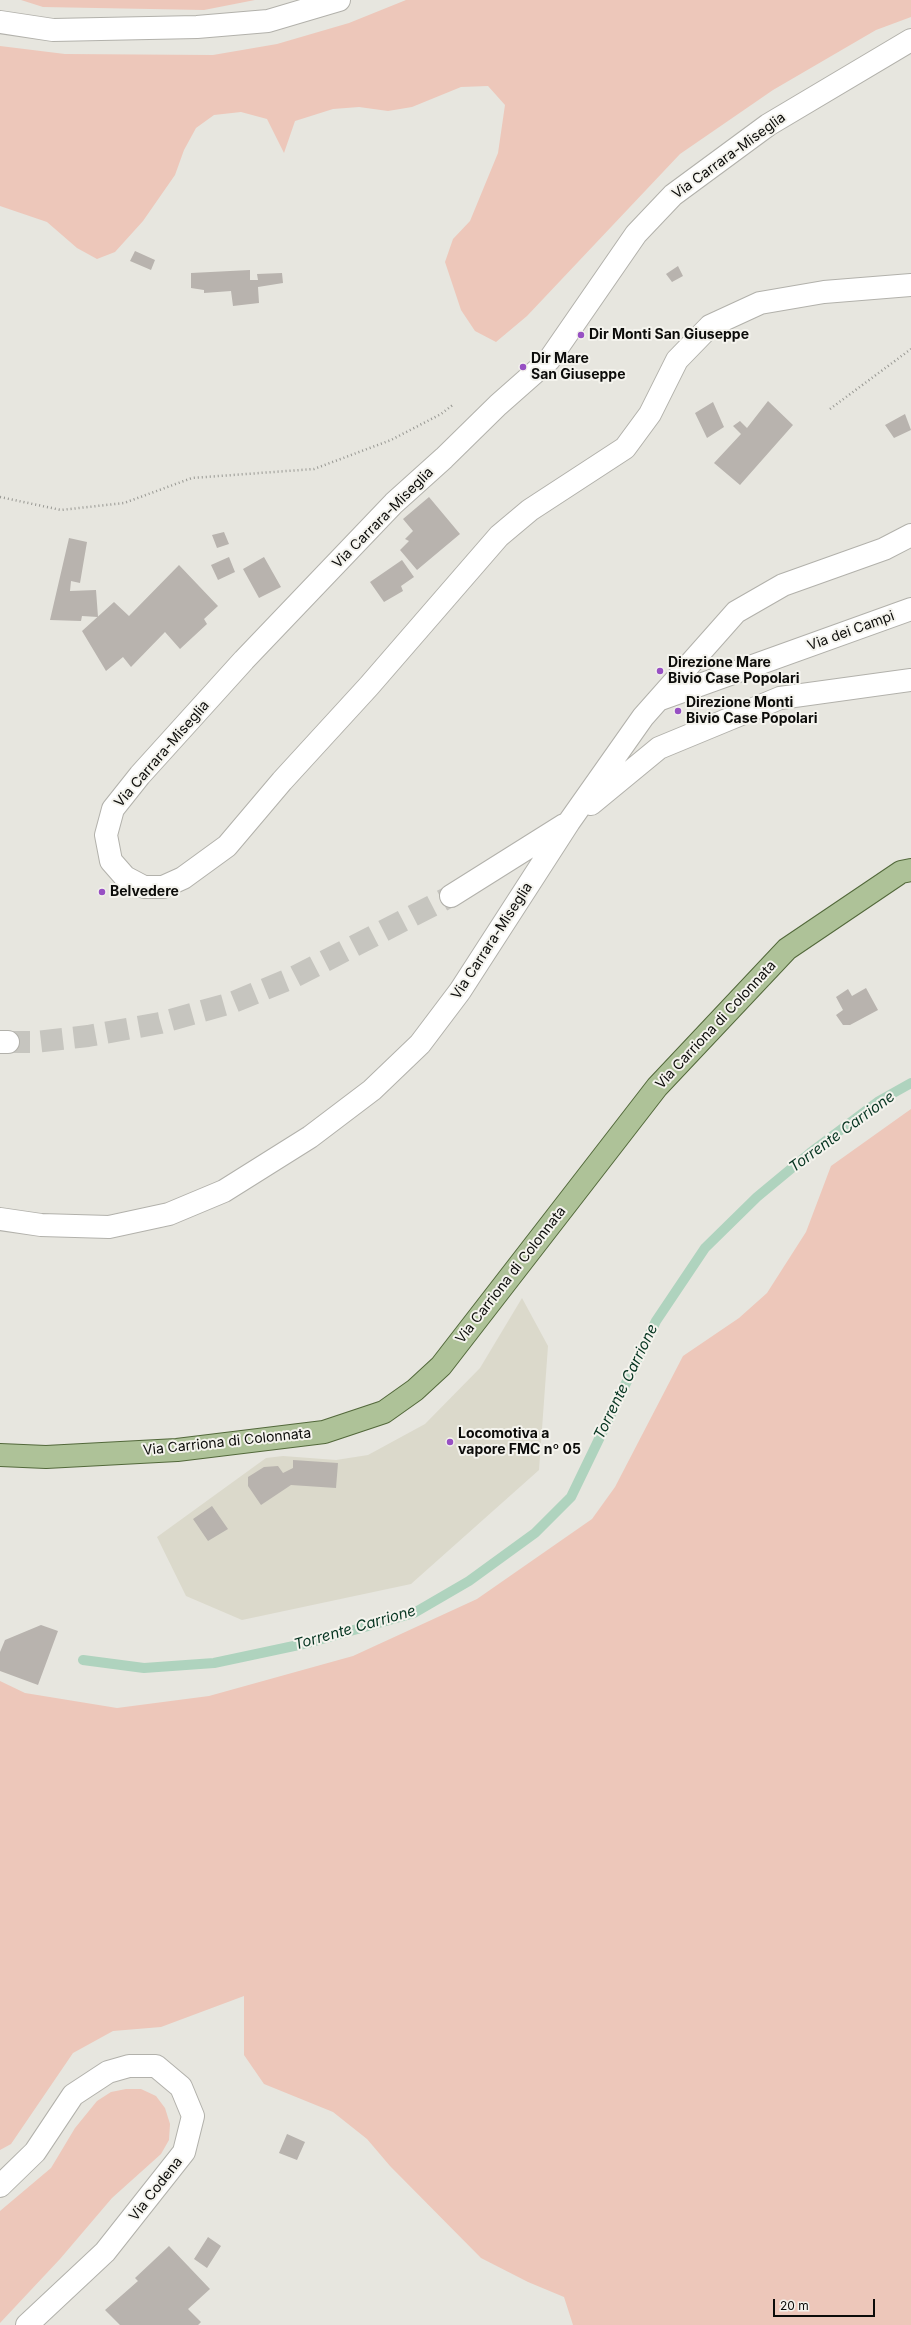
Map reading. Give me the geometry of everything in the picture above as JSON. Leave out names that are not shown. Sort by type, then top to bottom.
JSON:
[{"type":"main road","name":"Via Carriona di Colonnata","points":[[0,1455],[46,1457],[177,1450],[324,1432],[384,1412],[415,1390],[441,1366],[657,1087],[787,949],[901,872],[911,870]]},
{"type":"street","points":[[0,22],[53,30],[197,27],[268,21],[339,0]]},
{"type":"street","name":"Via Carrara-Miseglia","points":[[911,40],[768,125],[673,195],[636,234],[549,360],[498,405],[444,458],[394,503],[244,660],[140,775],[113,809],[106,834],[111,861],[125,877],[144,887],[163,887],[183,878],[227,846],[282,781],[369,686],[499,536],[530,510],[625,448],[650,414],[676,360],[710,326],[760,303],[824,292],[911,285]]},
{"type":"street","name":"Via Carrara-Miseglia","points":[[0,1219],[41,1224],[109,1227],[169,1214],[224,1191],[310,1137],[372,1090],[420,1044],[460,991],[568,822],[655,701],[736,612],[783,585],[884,548],[911,535]]},
{"type":"street","name":"Via dei Campi","points":[[655,701],[911,609]]},
{"type":"street","points":[[451,896],[568,822],[659,748],[780,698],[911,680]]},
{"type":"street","name":"Via Codena","points":[[0,2186],[35,2152],[73,2095],[108,2072],[129,2066],[156,2066],[181,2087],[193,2116],[184,2152],[106,2252],[27,2325]]},
{"type":"path","points":[[830,409],[911,349]]},
{"type":"path","points":[[0,497],[61,510],[124,503],[192,478],[314,469],[391,440],[441,414],[458,402]]},
{"type":"shaded area","points":[[21,0],[255,0],[204,10],[43,7]]},
{"type":"shaded area","points":[[406,0],[911,0],[911,17],[876,30],[773,90],[680,154],[527,316],[496,342],[475,331],[461,310],[445,262],[453,239],[470,221],[498,153],[505,105],[488,86],[461,87],[412,107],[388,111],[359,107],[333,109],[295,121],[284,153],[267,119],[241,112],[214,115],[196,128],[184,150],[175,175],[143,221],[115,252],[97,259],[77,248],[47,222],[0,206],[0,46],[65,54],[213,55],[277,44],[349,23]]},
{"type":"shaded area","points":[[911,1109],[911,2325],[573,2325],[564,2297],[528,2282],[481,2258],[390,2166],[367,2139],[333,2112],[264,2084],[244,2055],[244,1996],[161,2027],[113,2031],[73,2053],[11,2144],[0,2150],[0,1681],[25,1693],[117,1708],[209,1696],[353,1656],[477,1599],[592,1519],[615,1487],[683,1356],[739,1318],[767,1293],[806,1232],[831,1166]]},
{"type":"shaded area","points":[[522,1298],[548,1346],[539,1470],[411,1584],[242,1620],[186,1596],[157,1537],[266,1458],[283,1456],[336,1460],[368,1455],[425,1424],[480,1368]]},
{"type":"shaded area","points":[[126,2089],[141,2089],[156,2096],[165,2108],[170,2124],[169,2140],[161,2154],[112,2198],[60,2259],[0,2323],[0,2211],[51,2168],[75,2128],[97,2101],[111,2092]]},
{"type":"building","points":[[135,251],[155,260],[151,270],[130,261]]},
{"type":"building","points":[[678,266],[683,276],[672,282],[666,274]]},
{"type":"building","points":[[250,270],[250,280],[258,280],[257,274],[282,273],[283,283],[258,287],[259,303],[233,306],[231,291],[204,293],[204,290],[191,288],[191,273]]},
{"type":"building","points":[[768,401],[793,425],[740,485],[714,463],[741,434],[733,426],[740,421],[747,428]]},
{"type":"building","points":[[713,402],[724,427],[707,438],[695,413]]},
{"type":"building","points":[[905,414],[911,430],[894,438],[885,425]]},
{"type":"building","points":[[429,497],[460,534],[417,570],[400,550],[409,541],[405,539],[413,531],[403,519]]},
{"type":"building","points":[[224,532],[229,544],[217,548],[212,535]]},
{"type":"building","points":[[69,538],[87,542],[80,583],[71,581],[70,591],[96,590],[98,617],[82,616],[81,621],[50,620]]},
{"type":"building","points":[[229,557],[235,572],[218,580],[211,565]]},
{"type":"building","points":[[264,557],[281,587],[259,598],[243,569]]},
{"type":"building","points":[[402,560],[414,577],[401,586],[403,591],[384,602],[370,582]]},
{"type":"building","points":[[179,565],[218,606],[204,619],[207,624],[180,649],[165,632],[131,667],[123,657],[106,671],[82,631],[114,602],[129,616]]},
{"type":"building","points":[[866,988],[878,1010],[850,1025],[843,1025],[836,1015],[843,1010],[836,997],[848,989],[852,996]]},
{"type":"building","points":[[293,1460],[338,1463],[336,1488],[291,1485],[261,1505],[248,1486],[248,1477],[264,1467],[278,1466],[283,1473],[293,1468]]},
{"type":"building","points":[[212,1506],[228,1529],[208,1541],[193,1519]]},
{"type":"building","points":[[41,1625],[58,1631],[38,1685],[0,1671],[0,1652],[5,1640]]},
{"type":"building","points":[[287,2134],[305,2142],[297,2160],[279,2153]]},
{"type":"building","points":[[208,2237],[221,2246],[207,2268],[194,2259]]},
{"type":"building","points":[[169,2246],[210,2289],[188,2309],[201,2322],[198,2325],[120,2325],[105,2310],[138,2281],[135,2278]]},
{"type":"waterway","name":"Torrente Carrione","points":[[83,1660],[144,1668],[214,1663],[308,1643],[414,1613],[469,1581],[535,1533],[571,1497],[656,1321],[705,1248],[757,1197],[810,1153],[879,1101],[911,1083]]},
{"type":"tunnel","points":[[8,1042],[35,1042],[88,1036],[160,1023],[231,1003],[292,978],[451,896]]},
{"type":"place","name":"Dir Monti San Giuseppe","points":[[581,335]]},
{"type":"place","name":"Dir Mare San Giuseppe","points":[[523,367]]},
{"type":"place","name":"Direzione Mare Bivio Case Popolari","points":[[660,671]]},
{"type":"place","name":"Direzione Monti Bivio Case Popolari","points":[[678,711]]},
{"type":"place","name":"Belvedere","points":[[102,892]]},
{"type":"place","name":"Locomotiva a vapore FMC nº 05","points":[[450,1442]]}]
